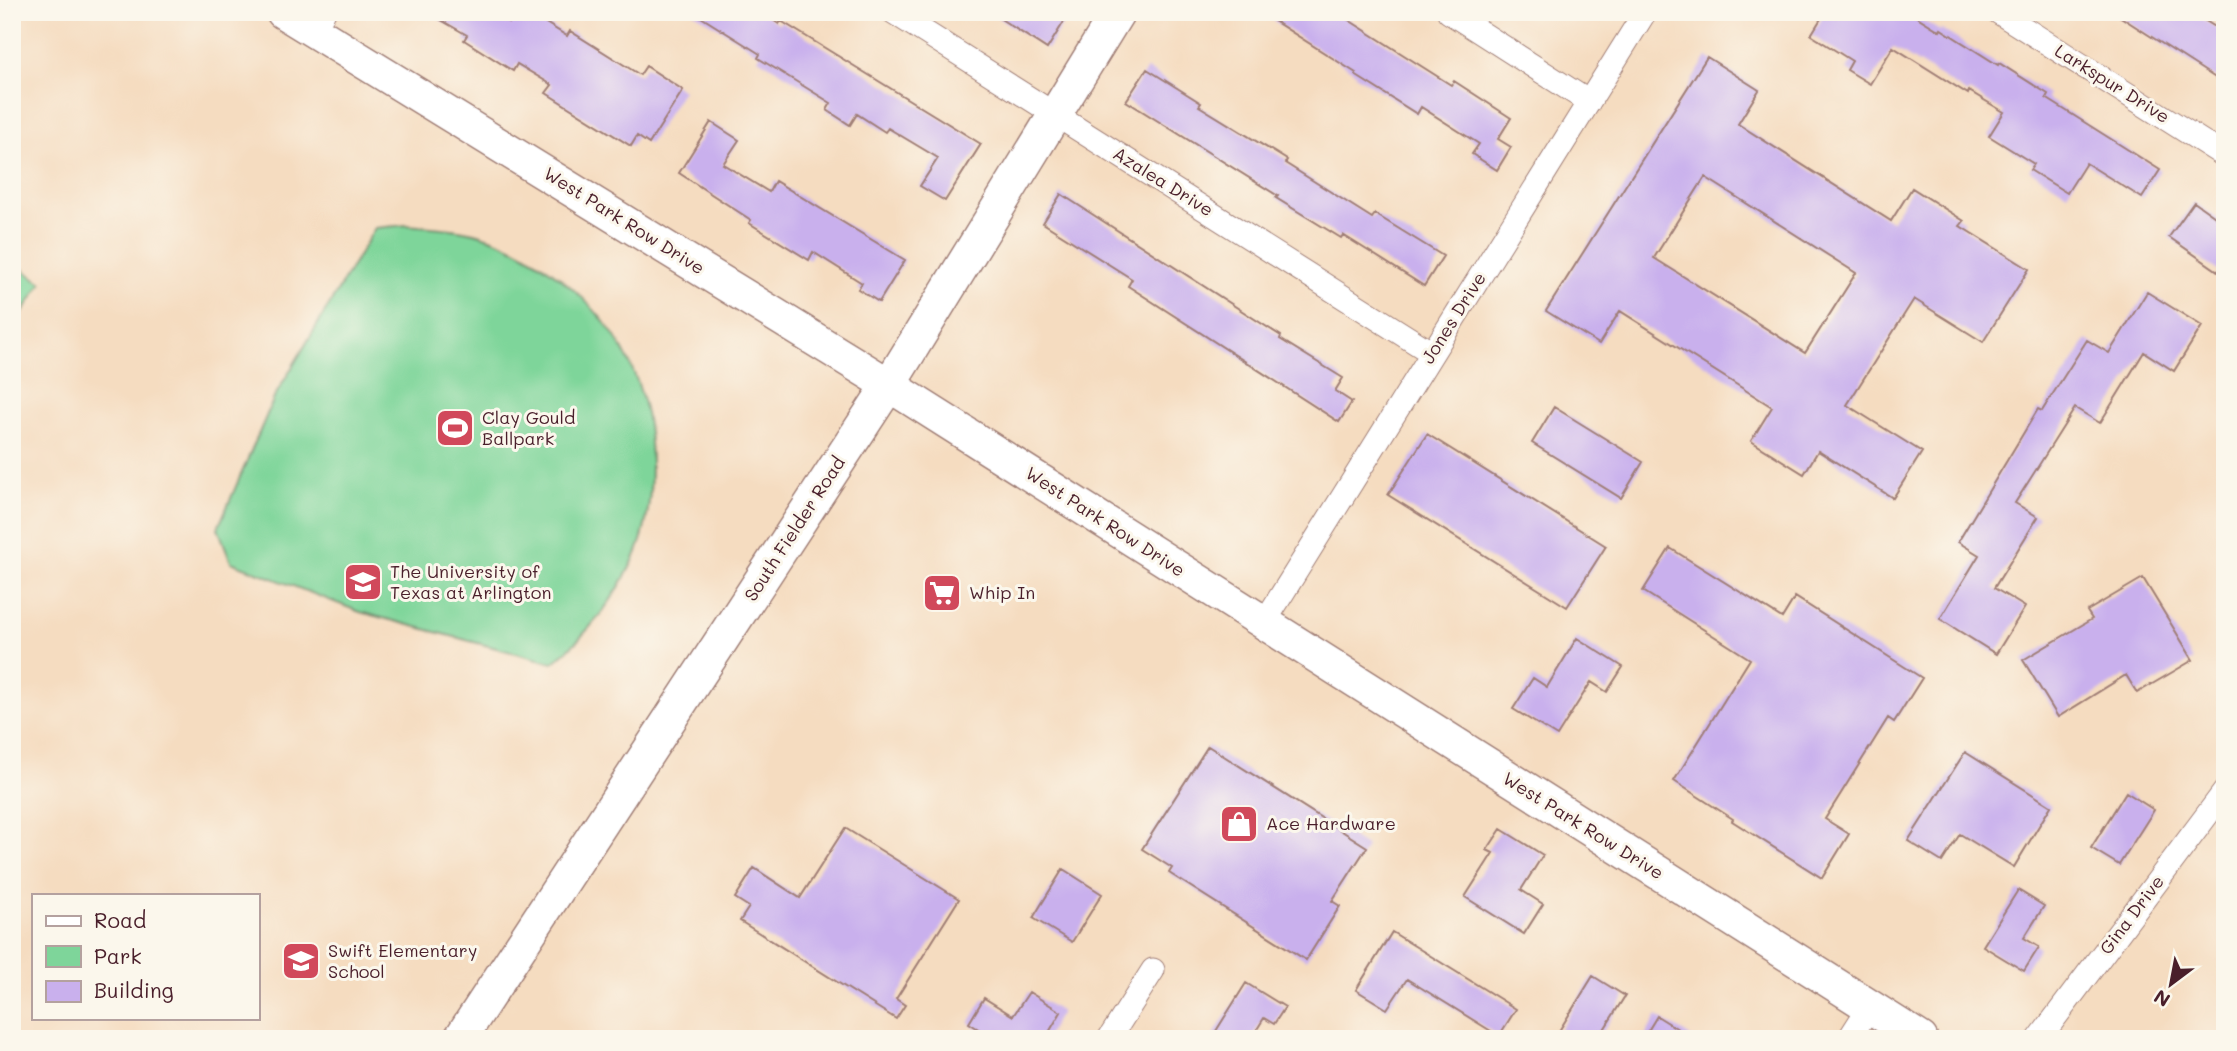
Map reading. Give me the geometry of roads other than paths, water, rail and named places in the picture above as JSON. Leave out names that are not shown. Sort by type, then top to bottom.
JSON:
[{"type":"main road","name":"West Park Row Drive","points":[[284,12],[318,21],[1921,1039]]},
{"type":"main road","name":"South Fielder Road","points":[[460,1039],[890,384],[1118,12]]},
{"type":"street","name":"Azalea Drive","points":[[893,12],[1432,353]]},
{"type":"street","points":[[1449,12],[1589,102]]},
{"type":"street","name":"Jones Drive","points":[[1264,623],[1645,12]]},
{"type":"street","name":"Larkspur Drive","points":[[1998,12],[2225,156]]},
{"type":"street","name":"Gina Drive","points":[[2039,1039],[2225,791]]},
{"type":"street","points":[[1110,1039],[1153,970]]},
{"type":"street","points":[[1849,1039],[1870,1006]]},
{"type":"place","name":"Clay Gould Ballpark","points":[[455,428]]},
{"type":"place","name":"The University of Texas at Arlington","points":[[363,582]]},
{"type":"place","name":"Whip In","points":[[942,593]]},
{"type":"place","name":"Ace Hardware","points":[[1239,824]]},
{"type":"place","name":"Swift Elementary School","points":[[301,961]]}]
